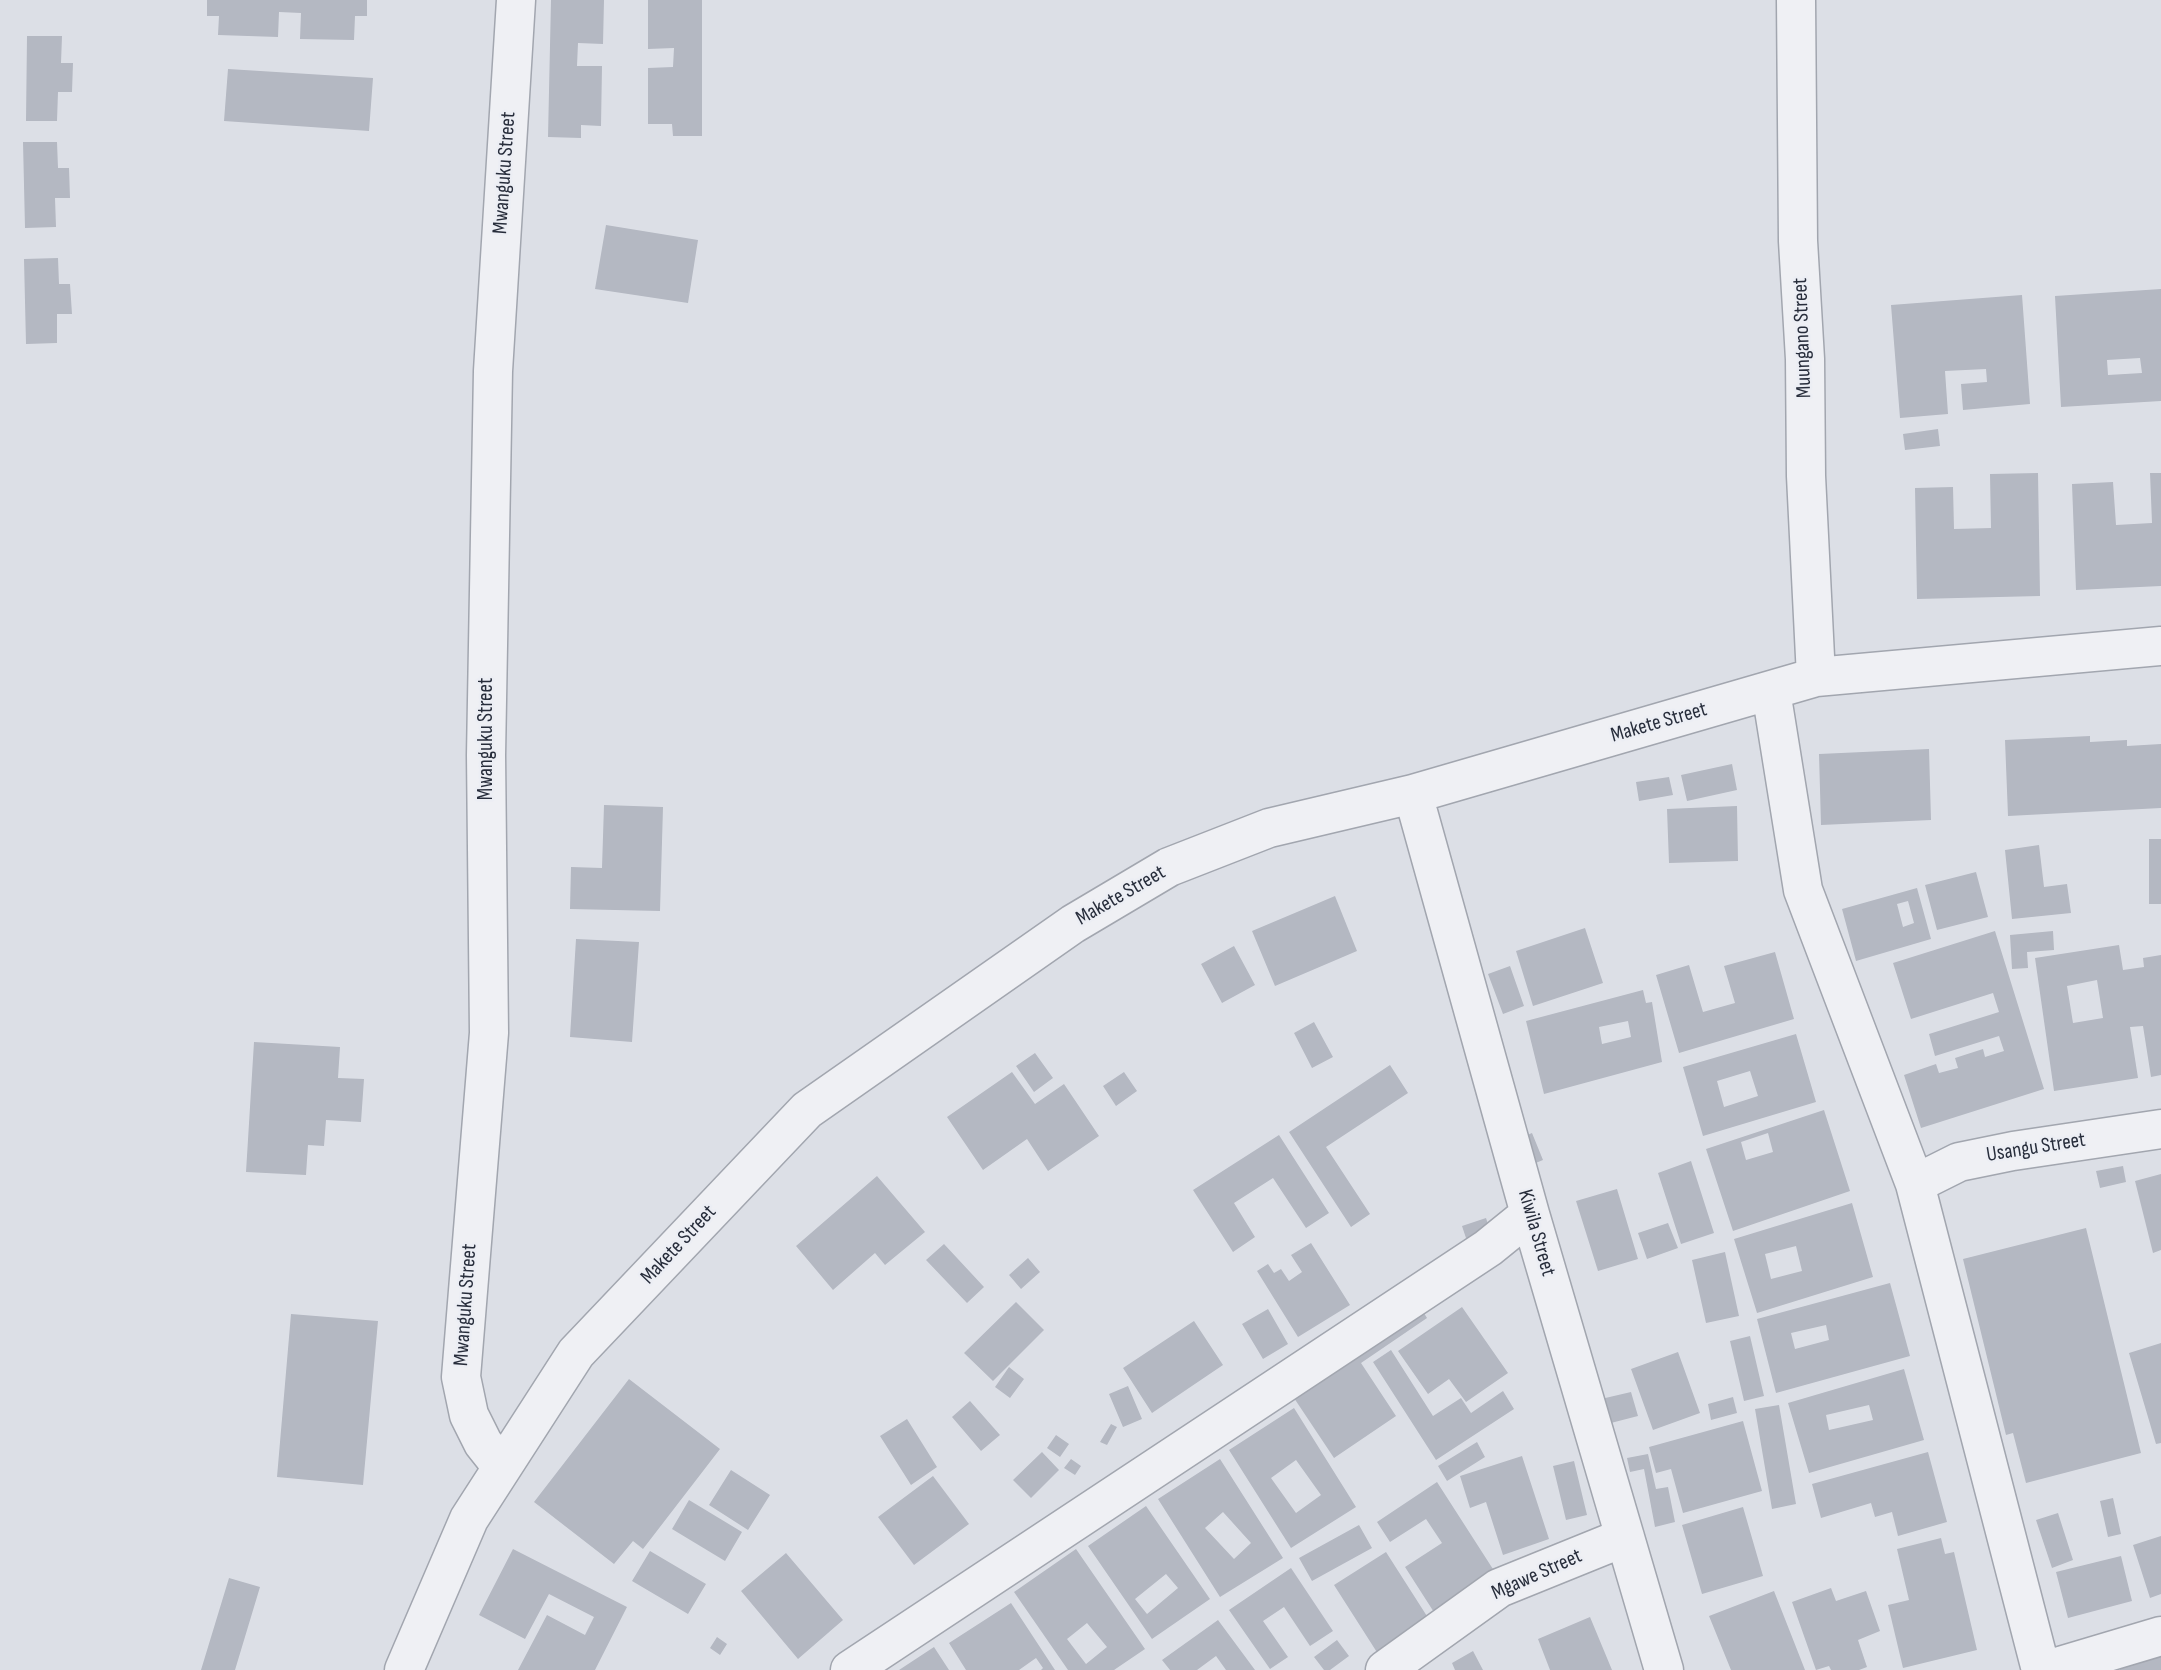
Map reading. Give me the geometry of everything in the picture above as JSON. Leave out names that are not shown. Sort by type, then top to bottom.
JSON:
[{"type":"street","name":"Mwanguku Street","points":[[502,1468],[483,1443],[469,1415],[461,1377],[489,1034],[486,755],[493,371],[516,0]]},
{"type":"street","name":"Muungano Street","points":[[1796,0],[1798,241],[1805,359],[1806,476],[1815,677]]},
{"type":"street","name":"Makete Street","points":[[404,1670],[469,1519],[576,1353],[807,1110],[1073,924],[1169,867],[1269,828],[1413,793],[1815,677],[2161,646]]},
{"type":"street","points":[[1771,691],[1803,890],[1916,1184],[2041,1670]]},
{"type":"street","name":"Kiwila Street","points":[[1413,793],[1530,1214],[1664,1670]]},
{"type":"street","name":"Usangu Street","points":[[1916,1184],[1959,1162],[2013,1151],[2161,1129]]},
{"type":"street","points":[[850,1670],[1488,1248],[1530,1214]]},
{"type":"street","name":"Mgawe Street","points":[[1385,1670],[1499,1588],[1625,1537]]},
{"type":"street","points":[[2047,1670],[2161,1636]]},
{"type":"building","points":[[207,0],[367,0],[367,16],[355,16],[354,40],[300,39],[301,13],[279,12],[278,37],[218,35],[219,16],[207,16]]},
{"type":"building","points":[[551,0],[604,0],[603,44],[578,43],[577,66],[602,66],[601,126],[581,125],[581,138],[548,137]]},
{"type":"building","points":[[648,0],[702,0],[702,136],[673,136],[672,124],[648,124],[648,68],[673,67],[674,48],[648,49]]},
{"type":"building","points":[[27,36],[62,36],[61,63],[73,63],[72,92],[58,92],[57,121],[26,121]]},
{"type":"building","points":[[228,69],[373,78],[369,131],[224,121]]},
{"type":"building","points":[[23,142],[57,142],[58,168],[69,168],[70,198],[55,198],[56,227],[25,228]]},
{"type":"building","points":[[606,225],[698,240],[688,303],[595,289]]},
{"type":"building","points":[[58,258],[59,284],[70,284],[72,314],[57,314],[57,343],[26,344],[24,259]]},
{"type":"building","points":[[2161,289],[2161,401],[2061,407],[2055,296]],"holes":[[[2140,358],[2142,373],[2108,375],[2107,360]]]},
{"type":"building","points":[[2022,295],[2030,404],[1963,410],[1961,384],[1987,382],[1986,369],[1945,371],[1948,414],[1900,418],[1891,305]]},
{"type":"building","points":[[1938,429],[1940,446],[1905,450],[1903,434]]},
{"type":"building","points":[[2038,473],[2040,596],[1917,599],[1915,488],[1953,487],[1954,529],[1991,528],[1990,474]]},
{"type":"building","points":[[2150,473],[2161,473],[2161,586],[2076,590],[2072,484],[2113,482],[2116,525],[2152,523]]},
{"type":"building","points":[[2090,736],[2090,742],[2127,740],[2127,746],[2161,744],[2161,808],[2008,816],[2005,740]]},
{"type":"building","points":[[1929,749],[1931,820],[1821,825],[1819,754]]},
{"type":"building","points":[[1732,764],[1737,790],[1687,801],[1681,775]]},
{"type":"building","points":[[1669,777],[1673,795],[1639,801],[1636,782]]},
{"type":"building","points":[[604,805],[663,807],[660,911],[570,909],[571,867],[602,868]]},
{"type":"building","points":[[1737,806],[1738,861],[1669,863],[1667,809]]},
{"type":"building","points":[[2149,839],[2161,839],[2161,904],[2149,904]]},
{"type":"building","points":[[2039,845],[2044,887],[2067,884],[2071,913],[2012,919],[2005,850]]},
{"type":"building","points":[[1976,872],[1988,917],[1937,930],[1925,885]]},
{"type":"building","points":[[1917,888],[1931,939],[1856,961],[1842,909]],"holes":[[[1908,901],[1914,923],[1903,927],[1897,904]]]},
{"type":"building","points":[[1335,896],[1357,951],[1275,986],[1252,931]]},
{"type":"building","points":[[1585,928],[1603,983],[1533,1006],[1516,951]]},
{"type":"building","points":[[1995,931],[2044,1089],[1921,1128],[1904,1075],[1936,1064],[1939,1073],[1958,1068],[1955,1058],[1983,1049],[1985,1057],[2004,1051],[1999,1036],[1935,1056],[1929,1034],[1999,1012],[1993,993],[1911,1019],[1893,963]]},
{"type":"building","points":[[2053,931],[2054,950],[2027,952],[2028,968],[2012,969],[2010,935]]},
{"type":"building","points":[[576,939],[639,942],[632,1042],[570,1037]]},
{"type":"building","points":[[2119,945],[2123,970],[2144,967],[2143,958],[2161,955],[2161,1075],[2151,1077],[2143,1026],[2130,1027],[2138,1078],[2054,1091],[2035,958]],"holes":[[[2097,980],[2103,1018],[2073,1023],[2067,986]]]},
{"type":"building","points":[[1234,946],[1255,985],[1222,1003],[1201,964]]},
{"type":"building","points":[[1775,952],[1794,1019],[1679,1053],[1656,975],[1689,965],[1703,1012],[1735,1003],[1724,966]]},
{"type":"building","points":[[1510,966],[1524,1006],[1503,1014],[1488,974]]},
{"type":"building","points":[[1643,990],[1646,1003],[1652,1002],[1662,1062],[1544,1094],[1526,1021]],"holes":[[[1628,1021],[1631,1037],[1602,1044],[1599,1027]]]},
{"type":"building","points":[[1314,1022],[1333,1057],[1312,1068],[1294,1033]]},
{"type":"building","points":[[1796,1034],[1816,1102],[1703,1136],[1683,1067]],"holes":[[[1750,1071],[1758,1096],[1724,1107],[1717,1081]]]},
{"type":"building","points":[[254,1042],[340,1047],[338,1078],[364,1079],[361,1122],[326,1120],[324,1146],[308,1145],[306,1175],[246,1172]]},
{"type":"building","points":[[1035,1053],[1053,1078],[1034,1092],[1016,1066]]},
{"type":"building","points":[[1390,1065],[1408,1093],[1326,1147],[1370,1214],[1351,1227],[1289,1132]]},
{"type":"building","points":[[1012,1072],[1035,1104],[1064,1084],[1099,1136],[1048,1171],[1027,1139],[983,1170],[947,1117]]},
{"type":"building","points":[[1124,1072],[1137,1091],[1116,1106],[1103,1086]]},
{"type":"building","points":[[1824,1110],[1850,1191],[1733,1231],[1706,1149]],"holes":[[[1768,1133],[1773,1152],[1746,1160],[1741,1142]]]},
{"type":"building","points":[[1532,1133],[1543,1160],[1521,1169],[1510,1142]]},
{"type":"building","points":[[1279,1135],[1329,1213],[1306,1228],[1273,1178],[1234,1203],[1255,1237],[1233,1252],[1193,1190]]},
{"type":"building","points":[[1691,1161],[1714,1233],[1681,1244],[1658,1173]]},
{"type":"building","points":[[2123,1166],[2126,1182],[2100,1188],[2096,1171]]},
{"type":"building","points":[[2161,1174],[2161,1250],[2153,1253],[2135,1181]]},
{"type":"building","points":[[877,1176],[925,1232],[885,1265],[875,1253],[833,1290],[796,1246]]},
{"type":"building","points":[[1617,1189],[1638,1259],[1598,1271],[1576,1201]]},
{"type":"building","points":[[1852,1203],[1873,1277],[1757,1313],[1734,1239]],"holes":[[[1796,1246],[1802,1271],[1771,1279],[1765,1254]]]},
{"type":"building","points":[[1486,1218],[1493,1239],[1469,1247],[1462,1226]]},
{"type":"building","points":[[1668,1223],[1678,1248],[1647,1259],[1638,1233]]},
{"type":"building","points":[[2086,1228],[2141,1453],[2026,1483],[2013,1433],[2006,1435],[1963,1259]]},
{"type":"building","points":[[1311,1243],[1350,1305],[1298,1337],[1257,1271],[1268,1264],[1274,1273],[1281,1269],[1289,1281],[1302,1272],[1291,1255]]},
{"type":"building","points":[[944,1244],[984,1287],[967,1303],[926,1260]]},
{"type":"building","points":[[1725,1252],[1739,1316],[1706,1323],[1692,1260]]},
{"type":"building","points":[[1028,1258],[1040,1272],[1021,1289],[1009,1275]]},
{"type":"building","points":[[1890,1283],[1910,1356],[1776,1393],[1757,1319]],"holes":[[[1826,1325],[1829,1340],[1795,1349],[1791,1333]]]},
{"type":"building","points":[[1016,1302],[1044,1330],[993,1381],[964,1353]]},
{"type":"building","points":[[1419,1305],[1427,1318],[1361,1363],[1396,1416],[1334,1458],[1290,1392]]},
{"type":"building","points":[[1462,1307],[1508,1373],[1466,1402],[1449,1379],[1428,1394],[1398,1351]]},
{"type":"building","points":[[1268,1309],[1288,1344],[1263,1359],[1242,1324]]},
{"type":"building","points":[[291,1314],[378,1321],[363,1485],[277,1477]]},
{"type":"building","points":[[1194,1321],[1223,1365],[1152,1413],[1123,1368]]},
{"type":"building","points":[[1750,1336],[1764,1396],[1744,1401],[1730,1341]]},
{"type":"building","points":[[2161,1343],[2161,1443],[2156,1444],[2129,1353]]},
{"type":"building","points":[[1391,1350],[1433,1416],[1461,1398],[1471,1413],[1503,1391],[1514,1409],[1436,1460],[1373,1362]]},
{"type":"building","points":[[1678,1352],[1700,1413],[1653,1430],[1631,1369]]},
{"type":"building","points":[[1009,1367],[1024,1379],[1010,1398],[995,1387]]},
{"type":"building","points":[[1904,1369],[1924,1440],[1809,1473],[1788,1403]],"holes":[[[1869,1405],[1873,1420],[1829,1430],[1826,1415]]]},
{"type":"building","points":[[629,1379],[720,1449],[643,1549],[633,1541],[614,1564],[534,1502]]},
{"type":"building","points":[[1128,1386],[1142,1419],[1123,1427],[1109,1394]]},
{"type":"building","points":[[1631,1392],[1638,1416],[1607,1424],[1601,1399]]},
{"type":"building","points":[[1733,1397],[1737,1413],[1711,1420],[1708,1404]]},
{"type":"building","points":[[970,1401],[1000,1435],[981,1451],[952,1417]]},
{"type":"building","points":[[1779,1405],[1796,1504],[1772,1509],[1755,1409]]},
{"type":"building","points":[[1294,1408],[1356,1507],[1291,1548],[1229,1450]],"holes":[[[1296,1460],[1321,1495],[1296,1513],[1271,1478]]]},
{"type":"building","points":[[907,1419],[937,1467],[911,1485],[880,1436]]},
{"type":"building","points":[[1743,1421],[1762,1491],[1683,1513],[1671,1469],[1656,1473],[1649,1447]]},
{"type":"building","points":[[1111,1424],[1117,1427],[1107,1445],[1100,1442]]},
{"type":"building","points":[[1056,1435],[1069,1444],[1060,1457],[1047,1448]]},
{"type":"building","points":[[1477,1442],[1485,1457],[1447,1481],[1438,1466]]},
{"type":"building","points":[[1042,1452],[1059,1470],[1031,1498],[1013,1480]]},
{"type":"building","points":[[1928,1452],[1947,1522],[1898,1536],[1892,1512],[1875,1517],[1871,1503],[1821,1518],[1812,1484]]},
{"type":"building","points":[[1648,1454],[1656,1489],[1668,1487],[1675,1522],[1655,1527],[1644,1469],[1630,1472],[1627,1458]]},
{"type":"building","points":[[1522,1456],[1549,1539],[1503,1555],[1486,1502],[1470,1508],[1460,1476]]},
{"type":"building","points":[[1071,1459],[1081,1466],[1075,1475],[1064,1468]]},
{"type":"building","points":[[1220,1459],[1283,1558],[1220,1597],[1158,1499]],"holes":[[[1223,1512],[1251,1543],[1234,1559],[1205,1528]]]},
{"type":"building","points":[[1574,1461],[1587,1515],[1566,1520],[1553,1466]]},
{"type":"building","points":[[731,1470],[770,1495],[748,1530],[709,1505]]},
{"type":"building","points":[[933,1476],[969,1524],[914,1565],[878,1517]]},
{"type":"building","points":[[1437,1482],[1500,1580],[1439,1620],[1405,1567],[1442,1543],[1426,1519],[1390,1542],[1377,1522]]},
{"type":"building","points":[[2113,1498],[2121,1534],[2108,1537],[2100,1501]]},
{"type":"building","points":[[689,1500],[742,1532],[725,1561],[672,1529]]},
{"type":"building","points":[[1146,1506],[1210,1599],[1152,1639],[1088,1546]],"holes":[[[1166,1574],[1178,1588],[1147,1614],[1135,1599]]]},
{"type":"building","points":[[1743,1507],[1763,1576],[1702,1594],[1682,1525]]},
{"type":"building","points":[[2058,1513],[2073,1560],[2052,1568],[2036,1520]]},
{"type":"building","points":[[1359,1525],[1372,1548],[1312,1581],[1299,1558]]},
{"type":"building","points":[[2161,1536],[2161,1594],[2150,1598],[2133,1545]]},
{"type":"building","points":[[1941,1538],[1945,1554],[1954,1552],[1977,1650],[1903,1668],[1888,1605],[1909,1600],[1897,1549]]},
{"type":"building","points":[[513,1549],[627,1607],[595,1670],[518,1670],[547,1615],[585,1635],[594,1617],[549,1594],[525,1639],[479,1615]]},
{"type":"building","points":[[1076,1549],[1145,1649],[1114,1670],[1068,1670],[1014,1592]],"holes":[[[1087,1623],[1107,1647],[1086,1664],[1067,1639]]]},
{"type":"building","points":[[650,1551],[706,1584],[688,1614],[632,1581]]},
{"type":"building","points":[[1386,1552],[1432,1624],[1380,1657],[1334,1585]]},
{"type":"building","points":[[786,1553],[843,1620],[798,1659],[741,1591]]},
{"type":"building","points":[[2121,1556],[2132,1601],[2068,1618],[2056,1572]]},
{"type":"building","points":[[1291,1568],[1333,1631],[1310,1646],[1284,1607],[1263,1621],[1288,1657],[1270,1669],[1229,1610]]},
{"type":"building","points":[[229,1578],[260,1587],[235,1670],[201,1670]]},
{"type":"building","points":[[1831,1588],[1836,1601],[1866,1591],[1880,1631],[1858,1640],[1867,1667],[1859,1670],[1831,1670],[1829,1666],[1816,1670],[1792,1602]]},
{"type":"building","points":[[1774,1591],[1805,1670],[1731,1670],[1709,1616]]},
{"type":"building","points":[[1011,1603],[1055,1670],[1041,1670],[1043,1668],[1036,1658],[1019,1670],[966,1670],[949,1643]]},
{"type":"building","points":[[1590,1617],[1612,1670],[1550,1670],[1538,1639]]},
{"type":"building","points":[[1218,1620],[1255,1670],[1226,1670],[1216,1656],[1197,1670],[1170,1670],[1162,1660]]},
{"type":"building","points":[[717,1637],[727,1644],[720,1655],[710,1648]]},
{"type":"building","points":[[1337,1640],[1349,1656],[1330,1670],[1324,1670],[1314,1657]]},
{"type":"building","points":[[934,1647],[949,1670],[899,1670]]},
{"type":"building","points":[[1473,1651],[1483,1670],[1455,1670],[1452,1663]]},
{"type":"building","points":[[2161,1655],[2161,1670],[2120,1670],[2119,1659]]}]
